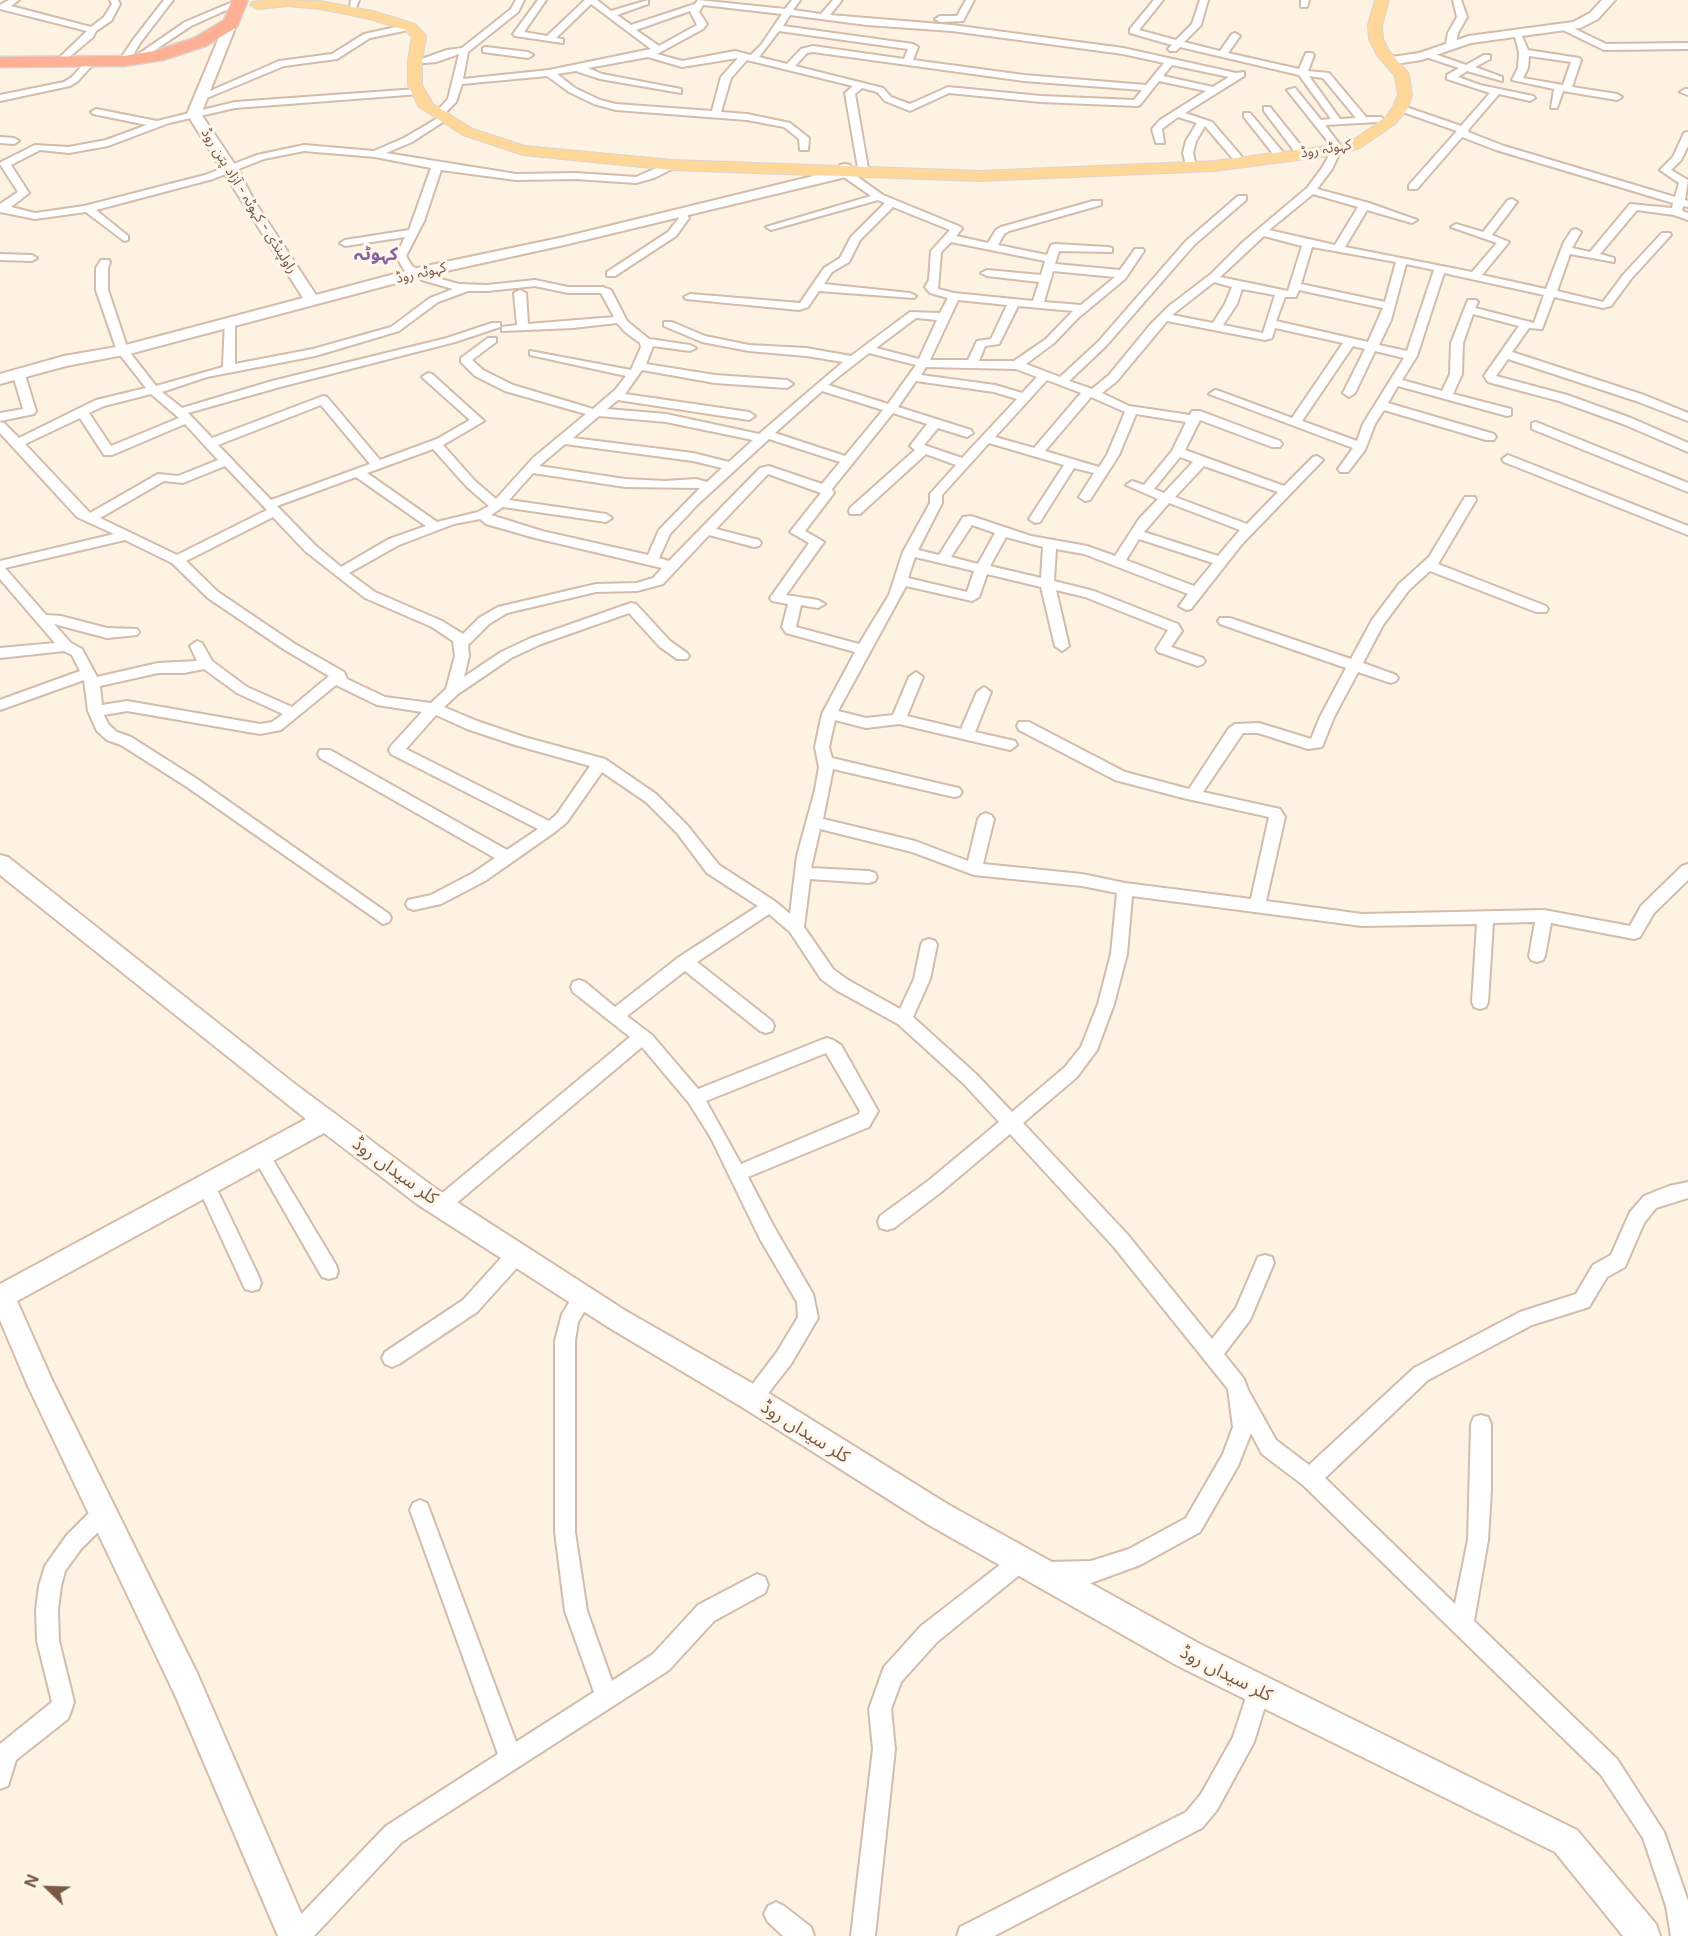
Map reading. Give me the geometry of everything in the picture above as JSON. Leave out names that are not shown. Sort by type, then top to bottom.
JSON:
[{"type":"highway","name":"راولپنڈی - کہوٹہ - آزاد پتن روڈ","points":[[231,22],[239,2]]},
{"type":"highway","points":[[0,62],[129,61],[186,48],[208,38],[231,22]]},
{"type":"main road","points":[[312,0],[354,3],[423,27],[430,37],[424,60],[425,90],[443,114],[479,137],[523,150],[672,165],[845,170]]},
{"type":"main road","points":[[1382,0],[1375,25],[1376,39],[1382,52],[1402,74],[1405,87],[1400,108]]},
{"type":"main road","points":[[1392,65],[1451,44],[1566,28],[1586,21],[1609,0]]},
{"type":"main road","points":[[231,22],[262,2],[288,2],[320,5],[373,15],[410,27],[419,36],[415,60],[417,92],[428,107],[485,132],[554,149],[675,160],[845,170]]},
{"type":"main road","name":"راولپنڈی - کہوٹہ - آزاد پتن روڈ","points":[[231,22],[194,114],[312,300]]},
{"type":"main road","name":"کہوٹہ روڈ","points":[[1335,148],[1354,138],[1391,101],[1392,65]]},
{"type":"main road","name":"کہوٹہ روڈ","points":[[845,170],[980,176],[1189,165],[1335,148],[1361,142],[1390,121],[1400,108]]},
{"type":"main road","name":"کہوٹہ روڈ","points":[[0,379],[64,361],[123,351],[229,321],[417,273],[681,212],[845,170],[863,168],[980,170],[1189,165],[1300,152]]},
{"type":"main road","name":"کلر سیداں روڈ","points":[[0,863],[326,1120],[441,1205],[583,1297],[752,1398],[939,1515],[1189,1655],[1566,1841],[1644,1936]]},
{"type":"main road","points":[[0,1297],[326,1120]]},
{"type":"main road","points":[[0,1308],[9,1310],[41,1386],[186,1684],[296,1936]]},
{"type":"street","points":[[15,0],[3,7],[92,30]]},
{"type":"street","points":[[62,61],[90,35],[92,30],[108,19],[116,4],[114,0]]},
{"type":"street","points":[[129,61],[136,42],[169,0]]},
{"type":"street","points":[[424,60],[436,59],[450,52],[464,51],[515,10],[520,0]]},
{"type":"street","points":[[542,0],[517,33],[560,41]]},
{"type":"street","points":[[549,39],[590,0],[629,29],[653,52],[682,64],[729,54],[749,57],[880,90],[888,99],[910,108],[948,90],[1041,99],[1132,103],[1140,101],[1157,78],[1166,60],[1196,25],[1204,0]]},
{"type":"street","points":[[716,114],[728,72],[764,47],[796,0]]},
{"type":"street","points":[[824,16],[838,0]]},
{"type":"street","points":[[910,25],[915,17],[958,20],[970,0]]},
{"type":"street","points":[[1159,0],[1133,31],[1302,73],[1326,75],[1370,120]]},
{"type":"street","points":[[1451,44],[1453,33],[1462,17],[1457,0]]},
{"type":"street","points":[[129,61],[188,24],[239,2]]},
{"type":"street","points":[[610,14],[645,2]]},
{"type":"street","points":[[458,82],[549,73],[653,52],[678,41],[700,27],[702,24],[694,12],[700,3]]},
{"type":"street","points":[[629,29],[700,3],[1015,36],[1123,51],[1236,76]]},
{"type":"street","points":[[199,98],[282,63],[334,57],[368,36],[410,27]]},
{"type":"street","points":[[775,28],[913,46],[906,62]]},
{"type":"street","points":[[1566,28],[1604,46],[1688,46]]},
{"type":"street","points":[[1517,34],[1523,52],[1523,68],[1517,80],[1617,97]]},
{"type":"street","points":[[1222,54],[1235,36]]},
{"type":"street","points":[[515,53],[538,38]]},
{"type":"street","points":[[789,67],[808,49],[1024,78],[1149,88]]},
{"type":"street","points":[[486,50],[528,56]]},
{"type":"street","points":[[375,154],[408,140],[443,114],[453,100],[464,51]]},
{"type":"street","points":[[1523,52],[1576,60],[1554,106]]},
{"type":"street","points":[[1426,54],[1499,80]]},
{"type":"street","points":[[850,63],[858,55]]},
{"type":"street","points":[[1302,73],[1309,55]]},
{"type":"street","points":[[1487,57],[1449,76],[1496,92],[1530,98]]},
{"type":"street","points":[[0,98],[67,84],[75,79],[91,61]]},
{"type":"street","points":[[1160,141],[1157,129],[1177,113],[1261,63]]},
{"type":"street","points":[[578,68],[600,76],[678,91]]},
{"type":"street","points":[[835,79],[843,71]]},
{"type":"street","points":[[549,73],[572,90],[597,102],[616,107],[747,117],[787,125],[802,135],[804,148]]},
{"type":"street","points":[[1302,73],[1338,122]]},
{"type":"street","points":[[1157,78],[1213,90]]},
{"type":"street","points":[[860,85],[850,93],[863,168]]},
{"type":"street","points":[[1037,453],[1091,393],[1113,378],[1164,317],[1212,278],[1311,190],[1327,169],[1335,148],[1292,90]]},
{"type":"street","points":[[1,208],[24,193],[3,164],[39,147],[69,150],[108,143],[158,124],[235,105],[417,92]]},
{"type":"street","points":[[1413,188],[1496,92]]},
{"type":"street","points":[[1400,108],[1463,131],[1500,148],[1680,206],[1688,217]]},
{"type":"street","points":[[1267,109],[1300,152]]},
{"type":"street","points":[[96,112],[158,124]]},
{"type":"street","points":[[1177,113],[1209,124],[1237,158]]},
{"type":"street","points":[[1247,115],[1278,153]]},
{"type":"street","points":[[1318,123],[1370,120]]},
{"type":"street","points":[[1189,165],[1191,141],[1203,122]]},
{"type":"street","points":[[1680,206],[1684,182],[1665,170],[1677,158],[1688,135]]},
{"type":"street","points":[[0,140],[14,141]]},
{"type":"street","points":[[1,208],[35,216],[88,208],[209,177],[261,157],[304,148],[375,154],[502,176],[576,176],[627,180],[650,176],[672,165]]},
{"type":"street","points":[[437,166],[422,214],[401,256],[408,268],[438,282],[468,287],[487,288],[535,283],[568,290],[603,290],[607,292],[629,330],[646,342],[690,348]]},
{"type":"street","points":[[845,170],[879,196],[957,229],[936,251],[935,280],[931,287],[934,291],[954,296],[1082,309]]},
{"type":"street","points":[[1311,190],[1412,220]]},
{"type":"street","points":[[771,227],[879,196]]},
{"type":"street","points":[[1061,382],[1102,344],[1190,243],[1242,198]]},
{"type":"street","points":[[690,297],[799,307],[804,305],[828,270],[845,260],[855,239],[892,202]]},
{"type":"street","points":[[1485,236],[1512,202]]},
{"type":"street","points":[[992,246],[1000,232],[1005,229],[1097,203]]},
{"type":"street","points":[[1339,247],[1365,205]]},
{"type":"street","points":[[1593,256],[1634,206],[1680,206]]},
{"type":"street","points":[[88,208],[124,237]]},
{"type":"street","points":[[611,274],[672,234],[684,218],[681,212]]},
{"type":"street","points":[[1456,227],[1504,242],[1476,276]]},
{"type":"street","points":[[1263,232],[1607,304],[1627,277],[1666,235]]},
{"type":"street","points":[[1446,395],[1456,374],[1457,343],[1470,306],[1538,327],[1566,250],[1576,232]]},
{"type":"street","points":[[345,243],[412,233]]},
{"type":"street","points":[[949,238],[992,246],[1049,263],[1122,274]]},
{"type":"street","points":[[1212,278],[1292,295],[1308,243]]},
{"type":"street","points":[[1038,303],[1055,247],[1108,250]]},
{"type":"street","points":[[1566,250],[1610,260]]},
{"type":"street","points":[[1017,365],[1050,341],[1082,309],[1104,294],[1139,251]]},
{"type":"street","points":[[0,257],[32,258]]},
{"type":"street","points":[[1349,393],[1385,320],[1402,260]]},
{"type":"street","points":[[105,262],[102,268],[102,290],[123,351],[137,366],[153,390],[183,416],[310,548],[340,573],[370,595],[437,624],[460,639],[462,656],[453,691]]},
{"type":"street","points":[[1344,469],[1361,447],[1369,424],[1411,356],[1440,268]]},
{"type":"street","points":[[987,273],[1044,279]]},
{"type":"street","points":[[1216,328],[1231,304],[1238,285]]},
{"type":"street","points":[[1294,286],[1388,306]]},
{"type":"street","points":[[18,443],[100,403],[229,369],[315,352],[395,329],[434,300],[468,287]]},
{"type":"street","points":[[817,287],[910,296]]},
{"type":"street","points":[[520,293],[523,327]]},
{"type":"street","points":[[1164,317],[1265,337],[1268,336],[1270,323],[1281,294]]},
{"type":"street","points":[[825,489],[890,409],[923,363],[954,296]]},
{"type":"street","points":[[972,364],[981,343],[995,342],[1015,301]]},
{"type":"street","points":[[652,560],[664,533],[693,501],[820,386],[914,314],[943,317]]},
{"type":"street","points":[[82,412],[108,452],[183,416],[276,384],[501,327],[573,325],[621,319]]},
{"type":"street","points":[[229,321],[229,369]]},
{"type":"street","points":[[1270,323],[1411,356]]},
{"type":"street","points":[[668,324],[702,339],[749,348],[806,352],[853,360]]},
{"type":"street","points":[[1526,324],[1490,376],[1492,379],[1563,399],[1628,421],[1688,448]]},
{"type":"street","points":[[492,340],[465,360],[479,373],[509,388],[597,412],[666,418],[766,437],[849,461]]},
{"type":"street","points":[[1295,422],[1350,341]]},
{"type":"street","points":[[340,573],[394,542],[436,527],[482,515],[499,505],[562,440],[616,396],[637,370],[644,357],[646,342]]},
{"type":"street","points":[[867,349],[923,363],[1017,365],[1132,410],[1194,419]]},
{"type":"street","points":[[534,353],[637,370],[787,384]]},
{"type":"street","points":[[1505,354],[1629,394],[1688,417]]},
{"type":"street","points":[[0,417],[30,411],[20,375]]},
{"type":"street","points":[[796,928],[813,822],[824,790],[823,737],[829,714],[901,581],[910,552],[936,502],[936,494],[1045,375]]},
{"type":"street","points":[[177,560],[272,508],[377,464],[435,444],[478,422],[428,377]]},
{"type":"street","points":[[913,377],[995,389],[1025,397]]},
{"type":"street","points":[[1395,382],[1507,412]]},
{"type":"street","points":[[820,386],[967,433]]},
{"type":"street","points":[[1215,394],[1361,447]]},
{"type":"street","points":[[616,396],[749,416]]},
{"type":"street","points":[[209,444],[323,400],[377,464]]},
{"type":"street","points":[[1380,405],[1490,437]]},
{"type":"street","points":[[1085,497],[1113,455],[1132,410]]},
{"type":"street","points":[[1147,490],[1178,453],[1196,414],[1276,444]]},
{"type":"street","points":[[935,423],[916,446],[965,464]]},
{"type":"street","points":[[0,426],[18,443],[74,507],[89,519],[129,535],[177,560],[213,596],[290,647],[339,675],[341,682],[382,702],[434,708],[472,725],[520,741],[600,763],[651,798],[682,829],[713,869],[770,906],[796,928],[827,974],[842,985],[904,1019],[970,1079],[1120,1240],[1237,1386],[1269,1447],[1310,1478],[1608,1767],[1652,1832],[1678,1906],[1683,1936]]},
{"type":"street","points":[[1536,426],[1688,488]]},
{"type":"street","points":[[988,439],[1103,472]]},
{"type":"street","points":[[562,440],[693,457],[733,467]]},
{"type":"street","points":[[435,444],[471,484],[499,505],[606,518]]},
{"type":"street","points":[[855,511],[924,449]]},
{"type":"street","points":[[1178,453],[1286,491]]},
{"type":"street","points":[[1508,459],[1688,531]]},
{"type":"street","points":[[1186,606],[1249,529],[1317,460]]},
{"type":"street","points":[[89,519],[162,477],[178,480],[226,461]]},
{"type":"street","points":[[1118,562],[1150,514],[1168,498],[1201,461]]},
{"type":"street","points":[[1035,519],[1071,463]]},
{"type":"street","points":[[531,470],[625,483],[665,485],[696,483],[710,486]]},
{"type":"street","points":[[461,644],[484,621],[503,610],[596,588],[637,587],[658,581],[764,471],[769,470],[825,489],[828,494],[797,532],[817,542],[777,598],[818,604]]},
{"type":"street","points":[[357,472],[436,527]]},
{"type":"street","points":[[1132,485],[1249,529]]},
{"type":"street","points":[[1193,795],[1240,728],[1259,728],[1308,744],[1317,743],[1327,717],[1377,623],[1396,596],[1442,548],[1470,500]]},
{"type":"street","points":[[482,515],[491,522],[652,560],[670,567]]},
{"type":"street","points":[[943,560],[968,520],[1029,540],[1087,550],[1196,592]]},
{"type":"street","points":[[706,530],[754,543]]},
{"type":"street","points":[[901,581],[972,597],[982,568],[1003,530]]},
{"type":"street","points":[[1136,534],[1221,561]]},
{"type":"street","points":[[0,565],[129,535]]},
{"type":"street","points":[[1050,545],[1047,583],[1062,646]]},
{"type":"street","points":[[910,552],[1089,594],[1173,627],[1175,631],[1164,649],[1197,661]]},
{"type":"street","points":[[1428,565],[1541,609]]},
{"type":"street","points":[[0,571],[66,646],[77,652],[91,678],[95,711],[102,728],[192,783],[383,918]]},
{"type":"street","points":[[796,600],[789,627],[791,630],[863,650]]},
{"type":"street","points":[[550,828],[396,750],[434,708],[453,691],[506,655],[536,641],[631,607],[664,644],[682,656]]},
{"type":"street","points":[[42,619],[62,620],[107,633],[132,632]]},
{"type":"street","points":[[1225,621],[1391,678]]},
{"type":"street","points":[[0,653],[66,646]]},
{"type":"street","points":[[197,646],[206,664],[242,690],[294,713]]},
{"type":"street","points":[[0,705],[91,678],[158,668],[184,668],[206,664]]},
{"type":"street","points":[[95,711],[127,706],[260,729],[276,726],[339,675]]},
{"type":"street","points":[[899,718],[916,677]]},
{"type":"street","points":[[966,735],[984,692]]},
{"type":"street","points":[[829,714],[866,723],[899,718],[1010,745]]},
{"type":"street","points":[[1024,726],[1120,776],[1275,813],[1277,817],[1257,907]]},
{"type":"street","points":[[324,754],[507,858]]},
{"type":"street","points":[[825,762],[954,792]]},
{"type":"street","points":[[414,904],[435,900],[479,877],[550,828],[562,818],[600,763]]},
{"type":"street","points":[[974,869],[986,819]]},
{"type":"street","points":[[813,822],[915,847],[974,869],[1082,880],[1125,889],[1362,920],[1544,916],[1634,933],[1647,910],[1688,870]]},
{"type":"street","points":[[803,873],[869,877]]},
{"type":"street","points":[[887,1222],[934,1187],[1071,1072],[1088,1050],[1106,1004],[1119,954],[1125,889]]},
{"type":"street","points":[[615,1016],[685,962],[770,906]]},
{"type":"street","points":[[1538,956],[1544,916]]},
{"type":"street","points":[[1480,1002],[1485,917]]},
{"type":"street","points":[[904,1019],[922,979],[928,945]]},
{"type":"street","points":[[685,962],[766,1026]]},
{"type":"street","points":[[579,987],[642,1037],[695,1098],[738,1173],[767,1233],[806,1300],[808,1318],[784,1358],[752,1398]]},
{"type":"street","points":[[441,1205],[642,1037]]},
{"type":"street","points":[[695,1098],[827,1045],[835,1050],[869,1112],[867,1118],[863,1122],[738,1173]]},
{"type":"street","points":[[261,1155],[329,1271]]},
{"type":"street","points":[[206,1185],[252,1283]]},
{"type":"street","points":[[1310,1478],[1422,1374],[1527,1318],[1582,1301],[1600,1271],[1618,1261],[1637,1218],[1650,1202],[1669,1194],[1688,1190]]},
{"type":"street","points":[[392,1358],[470,1306],[517,1254]]},
{"type":"street","points":[[1212,1354],[1243,1314],[1264,1263]]},
{"type":"street","points":[[583,1297],[569,1320],[565,1341],[565,1532],[567,1563],[576,1611],[607,1698]]},
{"type":"street","points":[[863,1936],[884,1749],[880,1709],[892,1675],[929,1634],[1032,1567],[1090,1572],[1133,1558],[1193,1525],[1231,1458],[1243,1426],[1237,1386]]},
{"type":"street","points":[[1462,1626],[1478,1540],[1481,1424]]},
{"type":"street","points":[[420,1510],[511,1758]]},
{"type":"street","points":[[1,1770],[7,1753],[60,1711],[63,1702],[48,1641],[47,1610],[50,1586],[56,1566],[74,1542],[103,1513]]},
{"type":"street","points":[[296,1936],[394,1834],[661,1662],[706,1613],[757,1584]]},
{"type":"street","points":[[969,1936],[1194,1820],[1209,1802],[1242,1742],[1259,1690]]},
{"type":"street","points":[[776,1914],[802,1936]]},
{"type":"district","name":"کہوٹہ","points":[[376,255]]}]
